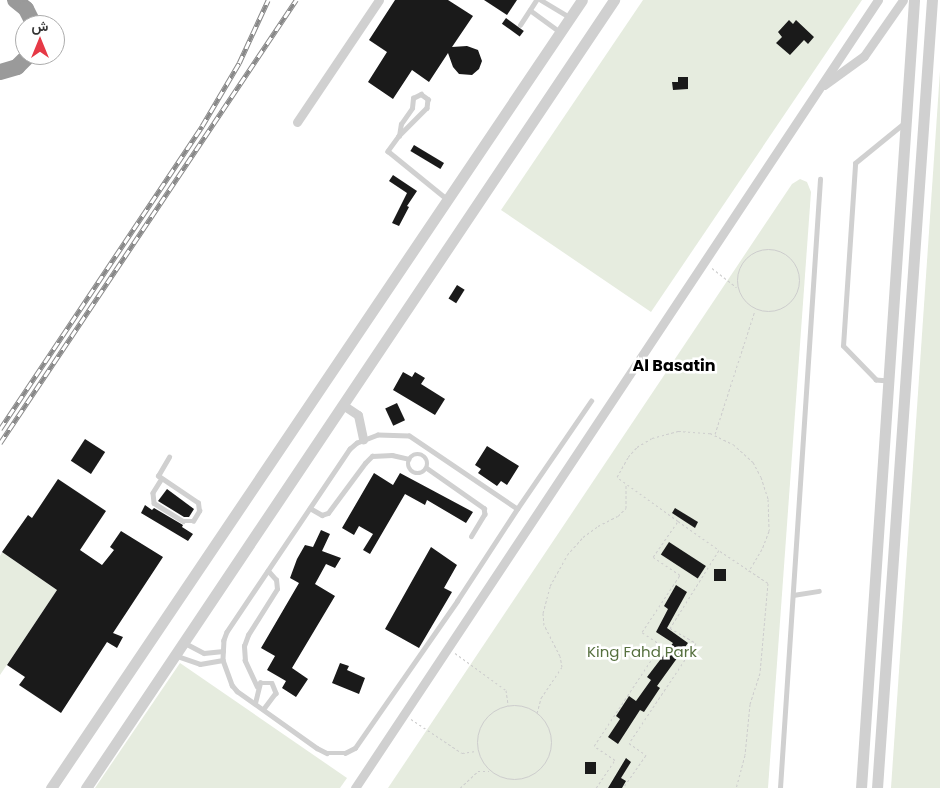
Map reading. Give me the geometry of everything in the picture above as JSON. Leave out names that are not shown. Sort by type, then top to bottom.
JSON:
[{"type":"highway","points":[[15,0],[26,9],[29,15]]},
{"type":"highway","points":[[0,72],[19,65]]},
{"type":"street","points":[[297,122],[379,0]]},
{"type":"street","points":[[52,788],[582,0]]},
{"type":"street","points":[[86,788],[614,0]]},
{"type":"street","points":[[355,788],[878,0]]},
{"type":"street","points":[[820,88],[864,56],[903,0]]},
{"type":"street","points":[[861,788],[914,0]]},
{"type":"street","points":[[877,788],[932,0]]},
{"type":"street","points":[[906,121],[922,122]]},
{"type":"street","points":[[888,381],[904,382]]},
{"type":"street","points":[[343,405],[358,415],[363,439]]},
{"type":"street","points":[[875,580],[891,581]]},
{"type":"lane","points":[[520,24],[536,0]]},
{"type":"lane","points":[[541,0],[570,18]]},
{"type":"lane","points":[[530,10],[560,32]]},
{"type":"lane","points":[[399,136],[401,124],[412,108],[414,98],[416,95],[424,96],[428,99],[428,108],[399,136],[388,151],[448,200]]},
{"type":"lane","points":[[888,381],[876,380],[843,346],[854,173],[855,163],[906,121]]},
{"type":"lane","points":[[780,788],[820,180]]},
{"type":"lane","points":[[517,508],[410,436],[393,434],[363,439],[350,449],[268,572],[232,622],[224,640],[223,660],[227,674],[237,691],[327,753],[345,753],[355,748],[452,609],[517,508],[591,401]]},
{"type":"lane","points":[[310,508],[322,515],[328,513],[372,456],[392,455],[409,459],[416,454],[420,454],[427,459],[427,468],[424,472],[416,474],[409,468],[409,459]]},
{"type":"lane","points":[[161,480],[153,493],[154,503],[183,521],[193,521],[199,511],[198,503],[161,480],[159,472],[169,457]]},
{"type":"lane","points":[[427,468],[484,508],[485,514],[472,536]]},
{"type":"lane","points":[[255,703],[257,687],[246,661],[244,646],[248,635],[277,589],[276,580],[268,572]]},
{"type":"lane","points":[[793,595],[819,591]]},
{"type":"lane","points":[[184,642],[204,653],[223,650]]},
{"type":"lane","points":[[175,655],[200,664],[223,660]]},
{"type":"lane","points":[[257,687],[260,683],[268,682],[272,683],[276,689],[275,697],[264,709]]},
{"type":"path","points":[[760,249],[780,250],[795,263],[799,282],[792,300],[775,310],[756,309],[740,296],[737,287],[736,278],[743,259],[760,249]]},
{"type":"path","points":[[705,263],[737,287]]},
{"type":"path","points":[[715,435],[756,309]]},
{"type":"path","points":[[736,788],[745,755],[750,704],[760,673],[768,583],[719,550],[616,477],[628,457],[637,447],[652,438],[678,431],[715,435],[733,444],[753,462],[761,477],[768,499],[768,531],[762,549],[749,570]]},
{"type":"path","points":[[537,713],[541,698],[562,667],[560,656],[544,625],[543,613],[550,586],[567,555],[583,537],[598,526],[618,516],[626,508],[626,484]]},
{"type":"path","points":[[596,788],[615,760],[594,746],[661,645],[642,632],[680,575],[653,557],[678,521]]},
{"type":"path","points":[[623,788],[646,754],[629,743],[696,643],[670,628],[719,550]]},
{"type":"path","points":[[448,648],[506,690],[508,705]]},
{"type":"path","points":[[508,705],[520,705],[537,713],[548,727],[551,740],[550,752],[536,772],[525,777],[512,779],[501,777],[490,771],[482,762],[477,750],[476,738],[486,716],[496,709],[508,705]]},
{"type":"path","points":[[404,714],[462,753],[477,750]]},
{"type":"path","points":[[460,788],[478,772],[490,771]]},
{"type":"green space","points":[[643,0],[862,0],[651,312],[501,210]]},
{"type":"green space","points":[[940,71],[940,788],[891,788]]},
{"type":"green space","name":"King Fahd Park","points":[[800,179],[807,182],[811,192],[768,788],[388,788],[792,184]]},
{"type":"green space","points":[[2,552],[57,590],[0,675],[0,556]]},
{"type":"green space","points":[[180,663],[347,778],[340,788],[95,788]]},
{"type":"building","points":[[395,0],[448,0],[473,16],[452,47],[467,46],[478,50],[482,61],[479,69],[472,75],[459,74],[453,67],[448,53],[429,82],[412,70],[393,99],[368,82],[387,52],[369,40]]},
{"type":"building","points":[[484,0],[517,0],[507,15]]},
{"type":"building","points":[[506,18],[524,31],[520,37],[502,24]]},
{"type":"building","points":[[789,20],[793,24],[796,20],[814,37],[808,44],[804,40],[790,55],[776,43],[782,37],[778,32]]},
{"type":"building","points":[[678,77],[688,77],[688,89],[673,90],[672,82],[678,82]]},
{"type":"building","points":[[414,145],[444,163],[440,169],[410,151]]},
{"type":"building","points":[[393,175],[417,191],[407,206],[409,207],[399,226],[392,223],[407,193],[389,181]]},
{"type":"building","points":[[457,285],[465,290],[456,303],[449,299]]},
{"type":"building","points":[[403,372],[412,377],[415,372],[425,378],[421,384],[445,399],[435,415],[393,390]]},
{"type":"building","points":[[397,403],[405,420],[393,426],[385,408]]},
{"type":"building","points":[[85,439],[105,452],[91,474],[71,461]]},
{"type":"building","points":[[487,446],[519,466],[507,485],[501,481],[497,486],[478,473],[481,469],[475,465]]},
{"type":"building","points":[[374,473],[393,485],[400,473],[473,512],[466,523],[427,500],[425,505],[405,494],[370,554],[363,550],[373,534],[359,526],[354,535],[342,528]]},
{"type":"building","points":[[58,479],[106,511],[80,550],[102,565],[114,550],[110,547],[121,531],[163,557],[113,633],[123,637],[117,648],[107,642],[61,713],[19,685],[25,677],[7,665],[57,590],[2,552],[28,515],[32,518]]},
{"type":"building","points":[[167,489],[194,509],[189,517],[184,517],[158,501]]},
{"type":"building","points":[[145,505],[152,510],[154,508],[183,525],[182,527],[193,534],[188,541],[141,513]]},
{"type":"building","points":[[675,508],[698,522],[695,528],[672,513]]},
{"type":"building","points":[[321,530],[330,534],[322,551],[341,558],[335,568],[326,564],[315,584],[335,596],[292,668],[308,679],[296,697],[282,688],[286,681],[267,670],[275,656],[261,648],[299,583],[290,578],[297,559],[305,545],[313,547]]},
{"type":"building","points":[[669,542],[706,566],[698,579],[661,555]]},
{"type":"building","points":[[431,547],[457,565],[444,588],[452,592],[419,648],[385,629]]},
{"type":"building","points":[[714,569],[726,569],[726,581],[714,581]]},
{"type":"building","points":[[676,585],[687,592],[667,628],[688,643],[657,686],[660,688],[644,712],[640,710],[618,744],[608,737],[620,719],[616,716],[629,696],[636,701],[651,680],[647,677],[673,643],[656,632],[668,609],[664,606]]},
{"type":"building","points":[[340,663],[349,666],[347,670],[365,678],[359,694],[332,683]]},
{"type":"building","points":[[626,758],[631,762],[621,778],[626,781],[622,788],[608,788]]},
{"type":"building","points":[[585,762],[596,762],[596,774],[585,774]]},
{"type":"railway","points":[[0,429],[202,126],[239,63],[268,0]]},
{"type":"railway","points":[[0,443],[296,0]]},
{"type":"district","name":"Al Basatin","points":[[674,366]]}]
